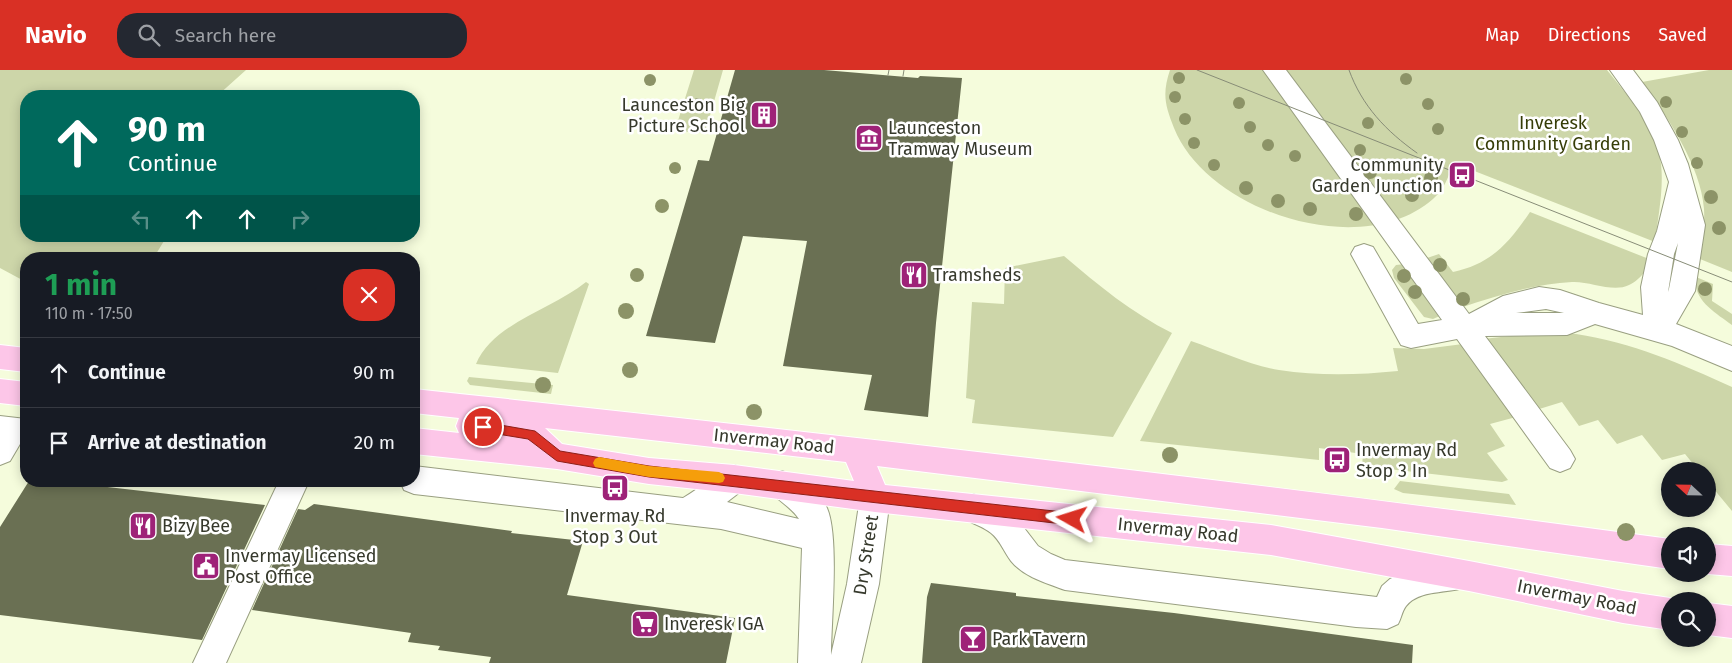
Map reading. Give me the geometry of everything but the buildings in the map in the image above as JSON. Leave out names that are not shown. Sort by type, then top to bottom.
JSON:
[{"type":"main road","points":[[0,357],[20,359]]},
{"type":"main road","points":[[0,391],[20,393]]},
{"type":"main road","name":"Invermay Road","points":[[420,402],[856,450],[1382,514],[1661,553]]},
{"type":"main road","points":[[420,409],[428,419],[531,434],[557,456]]},
{"type":"main road","name":"Invermay Road","points":[[420,442],[557,456],[649,471],[734,479],[875,498],[1271,540],[1661,613]]},
{"type":"main road","name":"Dry Street","points":[[856,450],[875,498]]},
{"type":"main road","points":[[1716,560],[1732,561]]},
{"type":"main road","points":[[1716,621],[1732,622]]},
{"type":"street","points":[[1274,70],[1468,326],[1560,458]]},
{"type":"street","points":[[1621,70],[1632,83],[1666,140],[1676,164],[1693,225],[1682,291],[1658,330]]},
{"type":"street","points":[[1364,254],[1410,337],[1468,326],[1567,324],[1595,313],[1658,330],[1732,359]]},
{"type":"street","points":[[685,512],[704,502],[734,479]]},
{"type":"street","points":[[420,481],[720,515],[816,537]]},
{"type":"street","points":[[782,485],[804,500],[815,516],[814,663]]},
{"type":"street","points":[[209,663],[291,487]]},
{"type":"street","name":"Dry Street","points":[[845,663],[862,584],[875,498]]},
{"type":"street","points":[[973,508],[996,518],[1007,528],[1017,546],[1028,558],[1043,567],[1065,575],[1356,611],[1387,613],[1395,595],[1416,582],[1437,577],[1468,576]]},
{"type":"green space","points":[[0,70],[246,70],[224,90],[20,90],[20,242],[163,242],[157,252],[20,252],[20,279],[0,268]]},
{"type":"green space","points":[[694,70],[723,70],[705,133],[678,131],[676,127]]},
{"type":"green space","name":"Inveresk Community Garden","points":[[1170,70],[1607,70],[1644,120],[1659,154],[1662,186],[1655,242],[1454,163],[1446,182],[1437,195],[1403,217],[1368,226],[1329,226],[1290,219],[1252,204],[1219,184],[1192,158],[1174,128],[1168,113],[1165,93]]},
{"type":"green space","points":[[1709,70],[1732,70],[1732,272],[1700,259],[1704,228],[1704,209],[1697,176],[1672,126],[1642,82]]},
{"type":"green space","points":[[1530,212],[1649,259],[1648,267],[1636,281],[1623,287],[1616,288],[1579,282],[1557,283],[1515,291],[1460,308],[1424,259],[1439,254],[1453,272],[1478,264],[1498,251]]},
{"type":"green space","points":[[1064,256],[1129,307],[1172,333],[1113,437],[972,423],[975,400],[966,398],[972,302],[1004,304],[1005,268]]},
{"type":"green space","points":[[1405,264],[1442,315],[1433,319],[1424,317],[1394,278],[1392,270],[1396,265]]},
{"type":"green space","points":[[1696,277],[1713,284],[1712,301],[1732,314],[1732,325],[1701,299],[1696,285]]},
{"type":"green space","points":[[586,282],[589,284],[558,373],[476,364],[484,350],[510,327]]},
{"type":"green space","points":[[1537,333],[1576,334],[1617,342],[1636,348],[1675,362],[1732,387],[1732,511],[1716,492],[1716,462],[1692,462],[1685,454],[1662,460],[1642,435],[1617,444],[1598,420],[1579,426],[1562,402],[1536,410],[1483,339]]},
{"type":"green space","points":[[1191,341],[1268,368],[1294,372],[1338,374],[1398,371],[1393,348],[1424,349],[1463,344],[1516,417],[1490,424],[1505,446],[1487,453],[1508,480],[1502,482],[1362,466],[1363,454],[1319,448],[1319,460],[1140,441]]},
{"type":"green space","points":[[469,377],[553,385],[551,394],[470,385],[467,381]]},
{"type":"green space","points":[[1400,481],[1509,494],[1516,505],[1403,493],[1394,489]]},
{"type":"tram line","points":[[888,75],[889,70]]},
{"type":"tram line","points":[[903,76],[904,70]]},
{"type":"tram line","points":[[1197,70],[1732,282]]},
{"type":"tram line","points":[[1349,70],[1354,83],[1376,117],[1395,136],[1417,153]]},
{"type":"slow traffic","points":[[599,463],[649,471],[719,478]]},
{"type":"place","name":"Launceston Big Picture School","points":[[764,115]]},
{"type":"place","name":"Launceston Tramway Museum","points":[[869,138]]},
{"type":"place","name":"Community Garden Junction","points":[[1462,175]]},
{"type":"place","name":"Tramsheds","points":[[914,275]]},
{"type":"place","name":"Invermay Rd Stop 3 In","points":[[1337,460]]},
{"type":"place","name":"Invermay Rd Stop 3 Out","points":[[615,488]]},
{"type":"place","name":"Bizy Bee","points":[[143,526]]},
{"type":"place","name":"Invermay Licensed Post Office","points":[[206,566]]},
{"type":"place","name":"Inveresk IGA","points":[[645,624]]},
{"type":"place","name":"Park Tavern","points":[[973,639]]},
{"type":"route","points":[[483,427],[531,434],[557,456],[649,471],[734,479],[875,498],[1072,519]]}]
